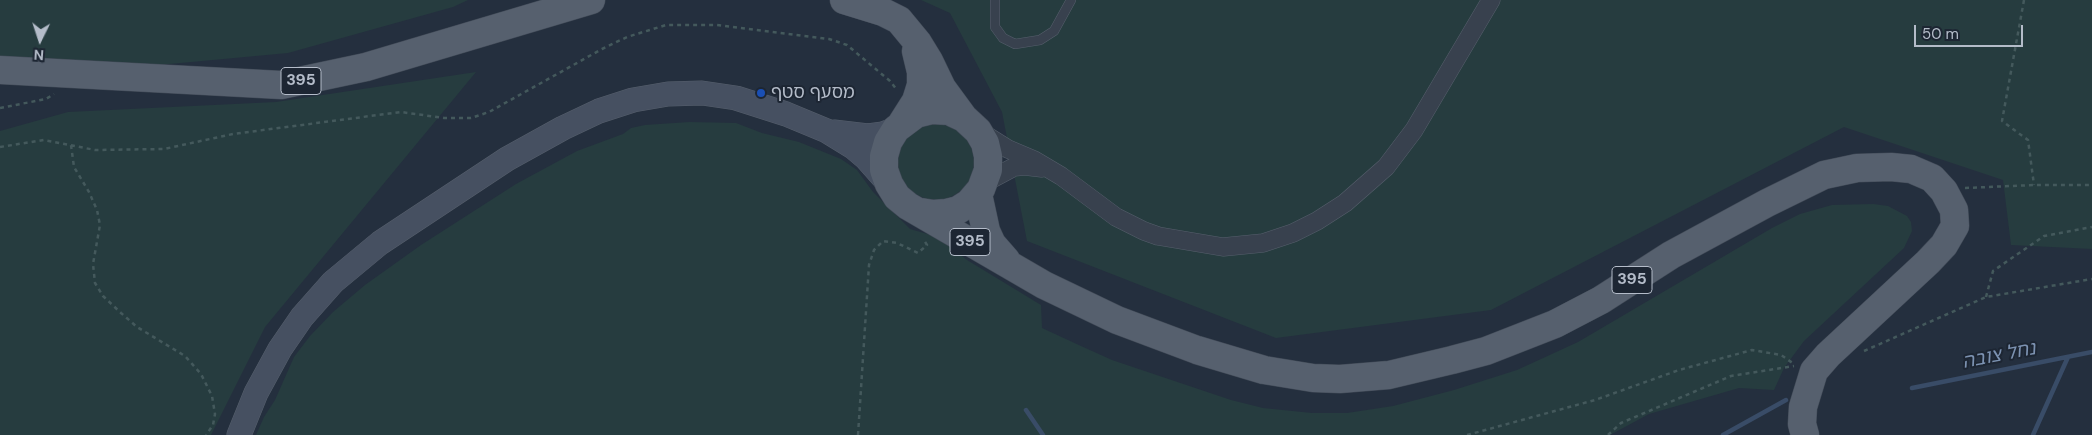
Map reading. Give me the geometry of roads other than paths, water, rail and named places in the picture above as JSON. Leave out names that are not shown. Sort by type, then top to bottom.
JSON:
[{"type":"main road","name":"395","points":[[0,70],[281,84],[366,67],[591,0]]},
{"type":"main road","name":"395","points":[[844,0],[883,12],[899,20],[929,61],[942,88],[985,143],[988,156],[988,170],[981,189],[969,203],[952,212],[933,214],[922,225]]},
{"type":"main road","name":"395","points":[[910,33],[918,57],[921,85],[916,101],[888,142],[884,156],[884,170],[889,184],[897,197],[908,206],[922,225],[1020,270]]},
{"type":"main road","points":[[239,435],[256,393],[280,349],[302,317],[332,282],[380,243],[507,159],[598,111],[633,100],[668,94],[702,93],[744,101],[786,114],[827,132],[853,147],[866,158],[889,184]]},
{"type":"main road","points":[[827,132],[868,136],[883,134],[916,114],[932,110],[949,111],[971,124]]},
{"type":"main road","name":"395","points":[[981,189],[982,221],[992,244],[1008,263],[1077,302],[1117,320],[1197,350],[1242,364],[1289,375],[1313,378],[1360,378],[1399,373],[1486,351],[1555,324],[1601,300],[1671,255],[1766,203],[1824,175],[1857,168],[1901,168],[1932,178],[1944,191],[1954,210],[1955,226],[1944,246],[1828,355],[1814,371],[1803,407],[1802,424],[1805,435]]},
{"type":"street","points":[[971,124],[1008,149],[1034,160],[1061,176],[1116,217],[1158,236],[1223,247],[1263,243],[1293,233],[1317,222],[1345,203],[1372,180],[1400,150],[1491,0]]},
{"type":"street","points":[[981,189],[1002,172],[1014,167],[1025,166],[1049,170],[1061,176]]},
{"type":"lane","points":[[995,0],[996,27],[1003,38],[1015,44],[1040,40],[1054,30],[1071,0]]},
{"type":"waterway","name":"נחל צובה","points":[[1912,388],[2092,352]]},
{"type":"waterway","points":[[2033,435],[2068,357]]},
{"type":"waterway","name":"נחל צובה","points":[[1723,435],[1786,400]]},
{"type":"waterway","points":[[1026,410],[1043,435]]},
{"type":"place","name":"מסעף סטף","points":[[761,93]]}]
